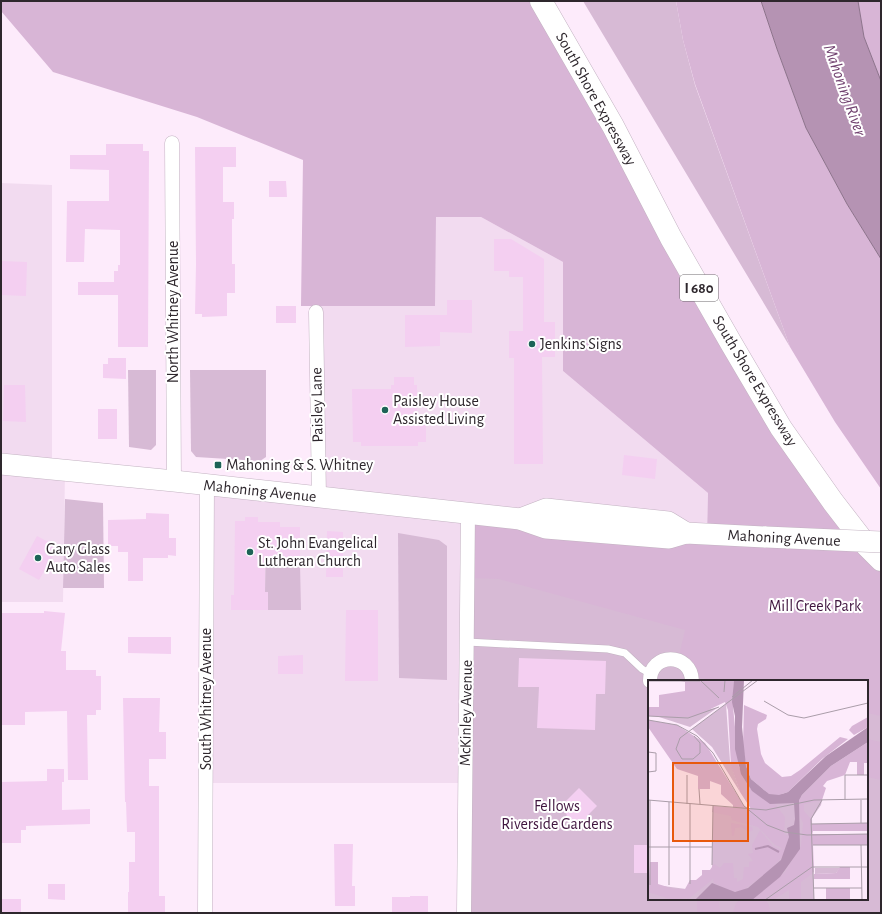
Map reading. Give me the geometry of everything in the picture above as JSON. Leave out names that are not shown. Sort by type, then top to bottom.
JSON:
[{"type":"highway","name":"South Shore Expressway","points":[[541,1],[612,126],[671,238],[727,337],[782,428],[833,502],[867,546],[881,560]]},
{"type":"main road","name":"Mahoning Avenue","points":[[1,464],[520,519],[546,528],[669,538],[686,533],[881,542]]},
{"type":"street","name":"North Whitney Avenue","points":[[172,142],[174,482]]},
{"type":"street","name":"Paisley Lane","points":[[316,312],[319,498]]},
{"type":"street","name":"South Whitney Avenue","points":[[205,913],[207,485]]},
{"type":"street","name":"McKinley Avenue","points":[[464,913],[468,513]]},
{"type":"street","points":[[650,678],[657,664],[663,660],[670,659],[678,660],[684,663],[689,669],[692,680]]},
{"type":"lane","points":[[467,642],[613,650],[625,653],[650,678]]},
{"type":"shaded area","points":[[1,183],[52,185],[52,469],[65,471],[63,602],[1,602]]},
{"type":"shaded area","points":[[435,217],[481,217],[563,262],[563,371],[708,493],[707,534],[466,783],[206,783],[207,485],[319,497],[316,306]]},
{"type":"green space","name":"Mill Creek Park","points":[[1,1],[541,1],[833,502],[881,542],[881,716],[868,713],[868,680],[711,680],[692,676],[678,660],[685,630],[499,579],[468,578],[468,513],[707,534],[708,493],[563,371],[563,262],[481,217],[436,217],[435,306],[301,306],[303,160],[197,117],[53,72],[1,11]]},
{"type":"green space","points":[[583,1],[676,1],[683,40],[695,85],[790,347]]},
{"type":"green space","points":[[676,1],[761,1],[806,128],[847,204],[881,259],[881,489],[835,422],[790,347],[695,84],[683,40]]},
{"type":"green space","points":[[858,1],[881,1],[881,81],[864,37]]},
{"type":"green space","points":[[128,370],[156,370],[156,445],[151,450],[129,447]]},
{"type":"green space","points":[[190,370],[266,370],[266,457],[260,461],[196,457],[191,451]]},
{"type":"green space","points":[[65,499],[103,503],[104,588],[63,588]]},
{"type":"green space","name":"Fellows Riverside Gardens","points":[[468,513],[881,542],[881,913],[464,913]]},
{"type":"green space","points":[[398,533],[439,540],[447,546],[447,680],[399,678]]},
{"type":"green space","points":[[266,539],[275,564],[300,564],[301,610],[268,610],[268,593],[265,592]]},
{"type":"green space","points":[[868,739],[881,742],[881,780],[868,777]]},
{"type":"green space","points":[[697,900],[719,900],[720,913],[697,913]]},
{"type":"green space","points":[[740,900],[766,900],[769,905],[770,913],[733,913],[736,903]]},
{"type":"water","name":"Mahoning River","points":[[761,1],[858,1],[864,37],[881,81],[881,259],[847,204],[806,128]]},
{"type":"building","points":[[106,144],[143,144],[143,151],[149,151],[148,347],[118,347],[118,295],[78,295],[78,282],[114,282],[114,271],[118,271],[118,265],[120,265],[120,230],[85,229],[84,262],[66,262],[67,201],[109,201],[109,170],[70,169],[70,155],[106,155]]},
{"type":"building","points":[[195,147],[236,147],[236,167],[223,167],[223,202],[234,202],[234,219],[232,219],[232,264],[235,264],[235,293],[227,293],[227,316],[202,317],[202,314],[195,314]]},
{"type":"building","points":[[269,181],[286,181],[287,197],[269,197]]},
{"type":"building","name":"Jenkins Signs","points":[[494,239],[511,239],[544,259],[544,322],[555,322],[555,357],[542,357],[543,464],[514,464],[514,358],[509,358],[509,331],[523,331],[523,277],[509,277],[509,271],[494,271]]},
{"type":"building","points":[[1,261],[27,262],[26,296],[1,295]]},
{"type":"building","points":[[447,300],[472,300],[472,333],[440,332],[440,346],[405,347],[405,315],[447,315]]},
{"type":"building","points":[[276,306],[296,306],[296,323],[276,323]]},
{"type":"building","points":[[108,358],[126,358],[126,379],[103,378],[103,364],[108,364]]},
{"type":"building","name":"Paisley House Assisted Living","points":[[394,377],[414,377],[414,385],[417,385],[417,417],[426,417],[426,442],[418,442],[418,446],[361,446],[361,442],[353,442],[352,389],[391,389],[391,385],[394,385]]},
{"type":"building","points":[[4,385],[25,385],[26,422],[3,421]]},
{"type":"building","points":[[98,409],[117,409],[117,439],[98,439]]},
{"type":"building","points":[[624,455],[657,459],[655,479],[622,475]]},
{"type":"building","points":[[146,513],[169,514],[169,538],[176,538],[176,556],[168,555],[168,558],[143,558],[143,581],[128,581],[128,552],[118,552],[118,546],[108,546],[108,520],[146,519]]},
{"type":"building","name":"St. John Evangelical Lutheran Church","points":[[245,517],[258,517],[258,522],[280,522],[280,527],[300,527],[300,564],[265,564],[265,592],[268,592],[268,610],[231,610],[231,595],[234,595],[235,521],[245,521]]},
{"type":"building","points":[[327,531],[343,532],[343,577],[326,577]]},
{"type":"building","name":"Gary Glass Auto Sales","points":[[37,536],[58,547],[39,580],[19,569]]},
{"type":"building","points":[[346,610],[378,610],[378,681],[345,681]]},
{"type":"building","points":[[44,611],[65,613],[61,651],[66,651],[66,670],[96,670],[96,676],[101,676],[101,710],[96,710],[96,715],[87,715],[88,780],[68,780],[67,711],[25,712],[25,725],[1,725],[1,613],[44,613]]},
{"type":"building","points":[[128,637],[171,637],[171,654],[128,653]]},
{"type":"building","points":[[303,655],[303,674],[278,674],[278,656]]},
{"type":"building","points":[[519,658],[606,661],[605,694],[596,694],[595,730],[537,728],[539,687],[518,687]]},
{"type":"building","points":[[123,698],[160,698],[159,732],[166,732],[166,759],[149,759],[149,786],[159,786],[159,896],[165,896],[165,913],[128,913],[129,862],[135,862],[135,832],[127,832]]},
{"type":"building","points":[[47,769],[64,769],[64,782],[62,782],[62,810],[90,809],[90,824],[26,826],[26,830],[21,830],[21,843],[1,843],[1,782],[47,781]]},
{"type":"building","points":[[579,788],[597,806],[576,830],[564,818],[567,815],[560,807]]},
{"type":"building","points":[[334,844],[353,844],[352,886],[355,886],[355,906],[335,906]]},
{"type":"building","points":[[634,845],[648,845],[648,873],[634,873]]},
{"type":"building","points":[[48,884],[65,884],[65,900],[48,899]]},
{"type":"building","points":[[428,896],[428,913],[392,913],[392,897]]},
{"type":"building","points":[[1,899],[21,899],[21,913],[1,913]]},
{"type":"place","name":"Jenkins Signs","points":[[532,344]]},
{"type":"place","name":"Paisley House Assisted Living","points":[[385,410]]},
{"type":"place","name":"Mahoning & S. Whitney","points":[[218,465]]},
{"type":"place","name":"St. John Evangelical Lutheran Church","points":[[250,552]]},
{"type":"place","name":"Gary Glass Auto Sales","points":[[38,558]]}]
